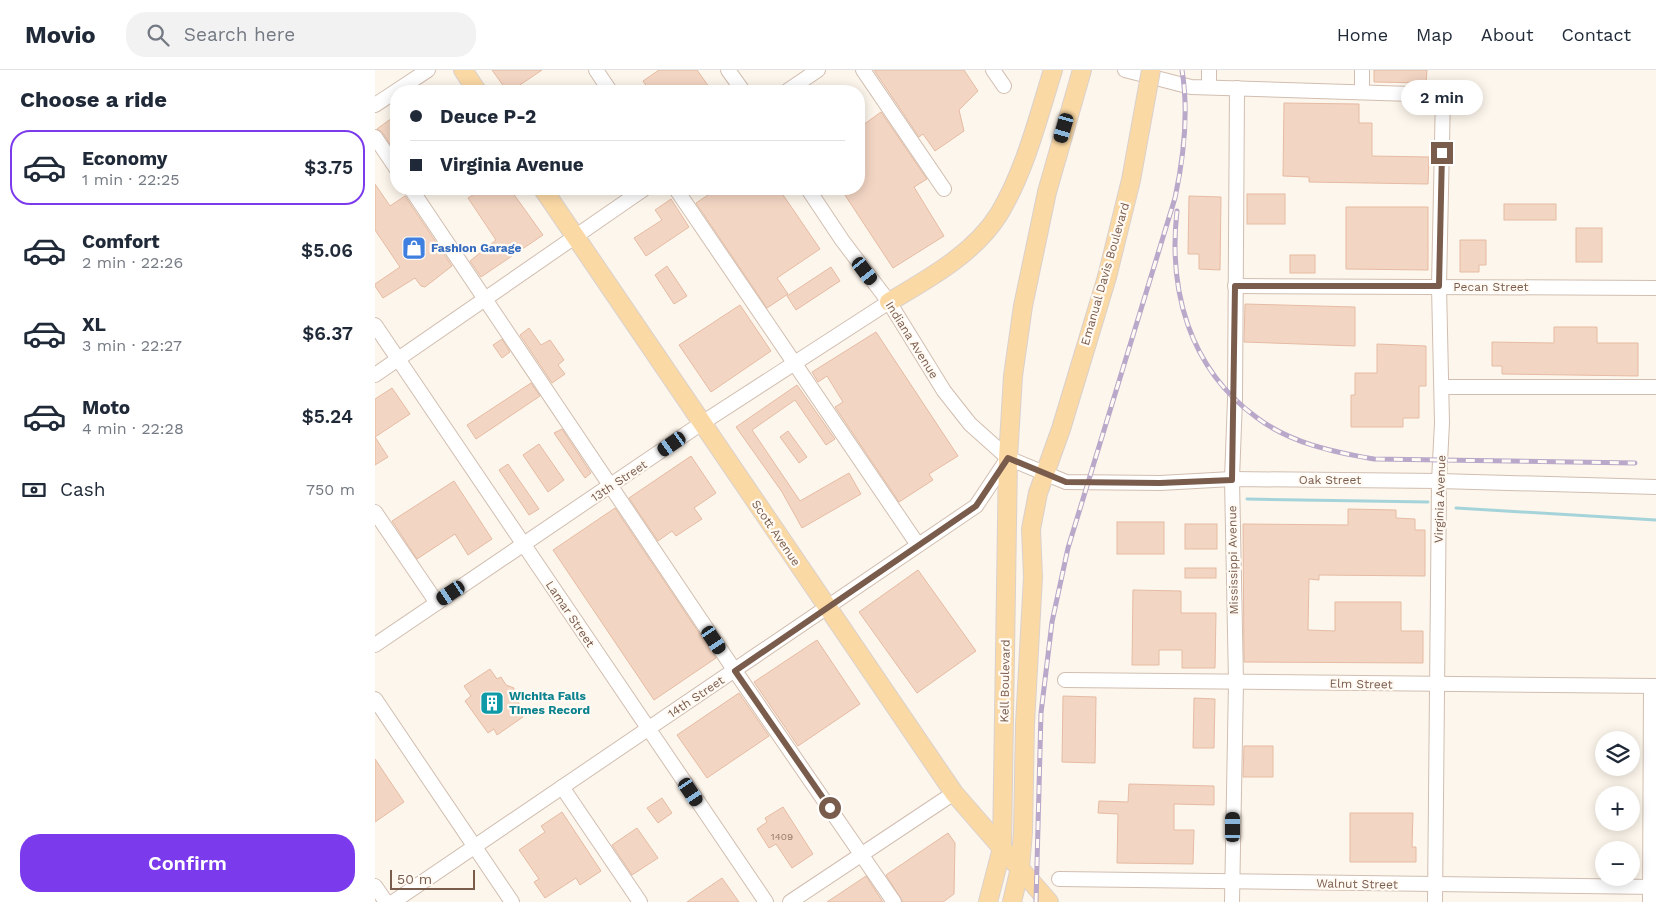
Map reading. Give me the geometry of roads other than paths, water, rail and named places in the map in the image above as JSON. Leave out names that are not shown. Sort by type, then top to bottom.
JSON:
[{"type":"main road","points":[[463,70],[473,85]]},
{"type":"main road","points":[[889,302],[943,270],[969,248],[998,214],[1023,162],[1053,70]]},
{"type":"main road","points":[[1008,458],[1013,376],[1023,306],[1047,192],[1082,70]]},
{"type":"main road","name":"Emanual Davis Boulevard","points":[[1045,474],[1107,277],[1131,180],[1151,70]]},
{"type":"main road","name":"Scott Avenue","points":[[547,195],[954,793],[1049,902]]},
{"type":"main road","name":"Kell Boulevard","points":[[988,902],[1002,848],[1008,458]]},
{"type":"main road","name":"Kell Boulevard","points":[[1012,902],[1020,868],[1033,577],[1031,529],[1038,493],[1045,474]]},
{"type":"street","points":[[405,85],[428,70]]},
{"type":"street","points":[[596,70],[606,85]]},
{"type":"street","points":[[728,70],[739,85]]},
{"type":"street","points":[[796,85],[818,70]]},
{"type":"street","points":[[863,70],[944,189]]},
{"type":"street","points":[[993,70],[1004,86]]},
{"type":"street","points":[[1125,70],[1191,87],[1362,92],[1362,70]]},
{"type":"street","points":[[1209,70],[1209,87]]},
{"type":"street","name":"Mississippi Avenue","points":[[1232,902],[1236,682],[1232,480],[1238,159],[1237,88]]},
{"type":"street","name":"Virginia Avenue","points":[[1362,92],[1443,95],[1439,286],[1443,388],[1439,481],[1435,902]]},
{"type":"street","points":[[375,105],[390,95]]},
{"type":"street","points":[[375,137],[390,159]]},
{"type":"street","points":[[415,195],[735,671],[894,902]]},
{"type":"street","points":[[375,375],[635,195]]},
{"type":"street","points":[[681,195],[918,545]]},
{"type":"street","name":"Indiana Avenue","points":[[812,195],[842,240],[889,302],[944,391],[970,424],[1008,458]]},
{"type":"street","name":"Pecan Street","points":[[1235,286],[1656,288]]},
{"type":"street","name":"13th Street","points":[[375,645],[702,424],[889,302]]},
{"type":"street","name":"Lamar Street","points":[[375,325],[766,902]]},
{"type":"street","points":[[1443,388],[1656,387]]},
{"type":"street","name":"Oak Street","points":[[1008,458],[1066,482],[1160,483],[1232,480],[1439,481],[1656,486]]},
{"type":"street","name":"14th Street","points":[[393,902],[976,506],[1008,458]]},
{"type":"street","points":[[375,512],[437,603]]},
{"type":"street","name":"Elm Street","points":[[1065,680],[1653,686]]},
{"type":"street","points":[[1649,902],[1653,887],[1653,686]]},
{"type":"street","points":[[375,699],[512,902]]},
{"type":"street","points":[[562,787],[640,902]]},
{"type":"street","points":[[790,902],[954,793]]},
{"type":"street","name":"Walnut Street","points":[[1059,880],[1232,881],[1435,886],[1653,887]]},
{"type":"street","points":[[375,886],[386,902]]},
{"type":"waterway","points":[[1247,499],[1428,502]]},
{"type":"waterway","points":[[1456,508],[1656,520]]},
{"type":"railway","points":[[1036,902],[1041,713],[1052,622],[1068,548],[1175,198],[1185,134],[1182,70]]},
{"type":"railway","points":[[1177,211],[1175,241],[1176,270],[1180,298],[1188,325],[1199,351],[1214,375],[1233,397],[1256,417],[1283,434],[1312,445],[1374,459],[1635,463]]},
{"type":"place","name":"Fashion Garage","points":[[414,248]]},
{"type":"place","name":"Wichita Falls Times Record","points":[[492,703]]}]
